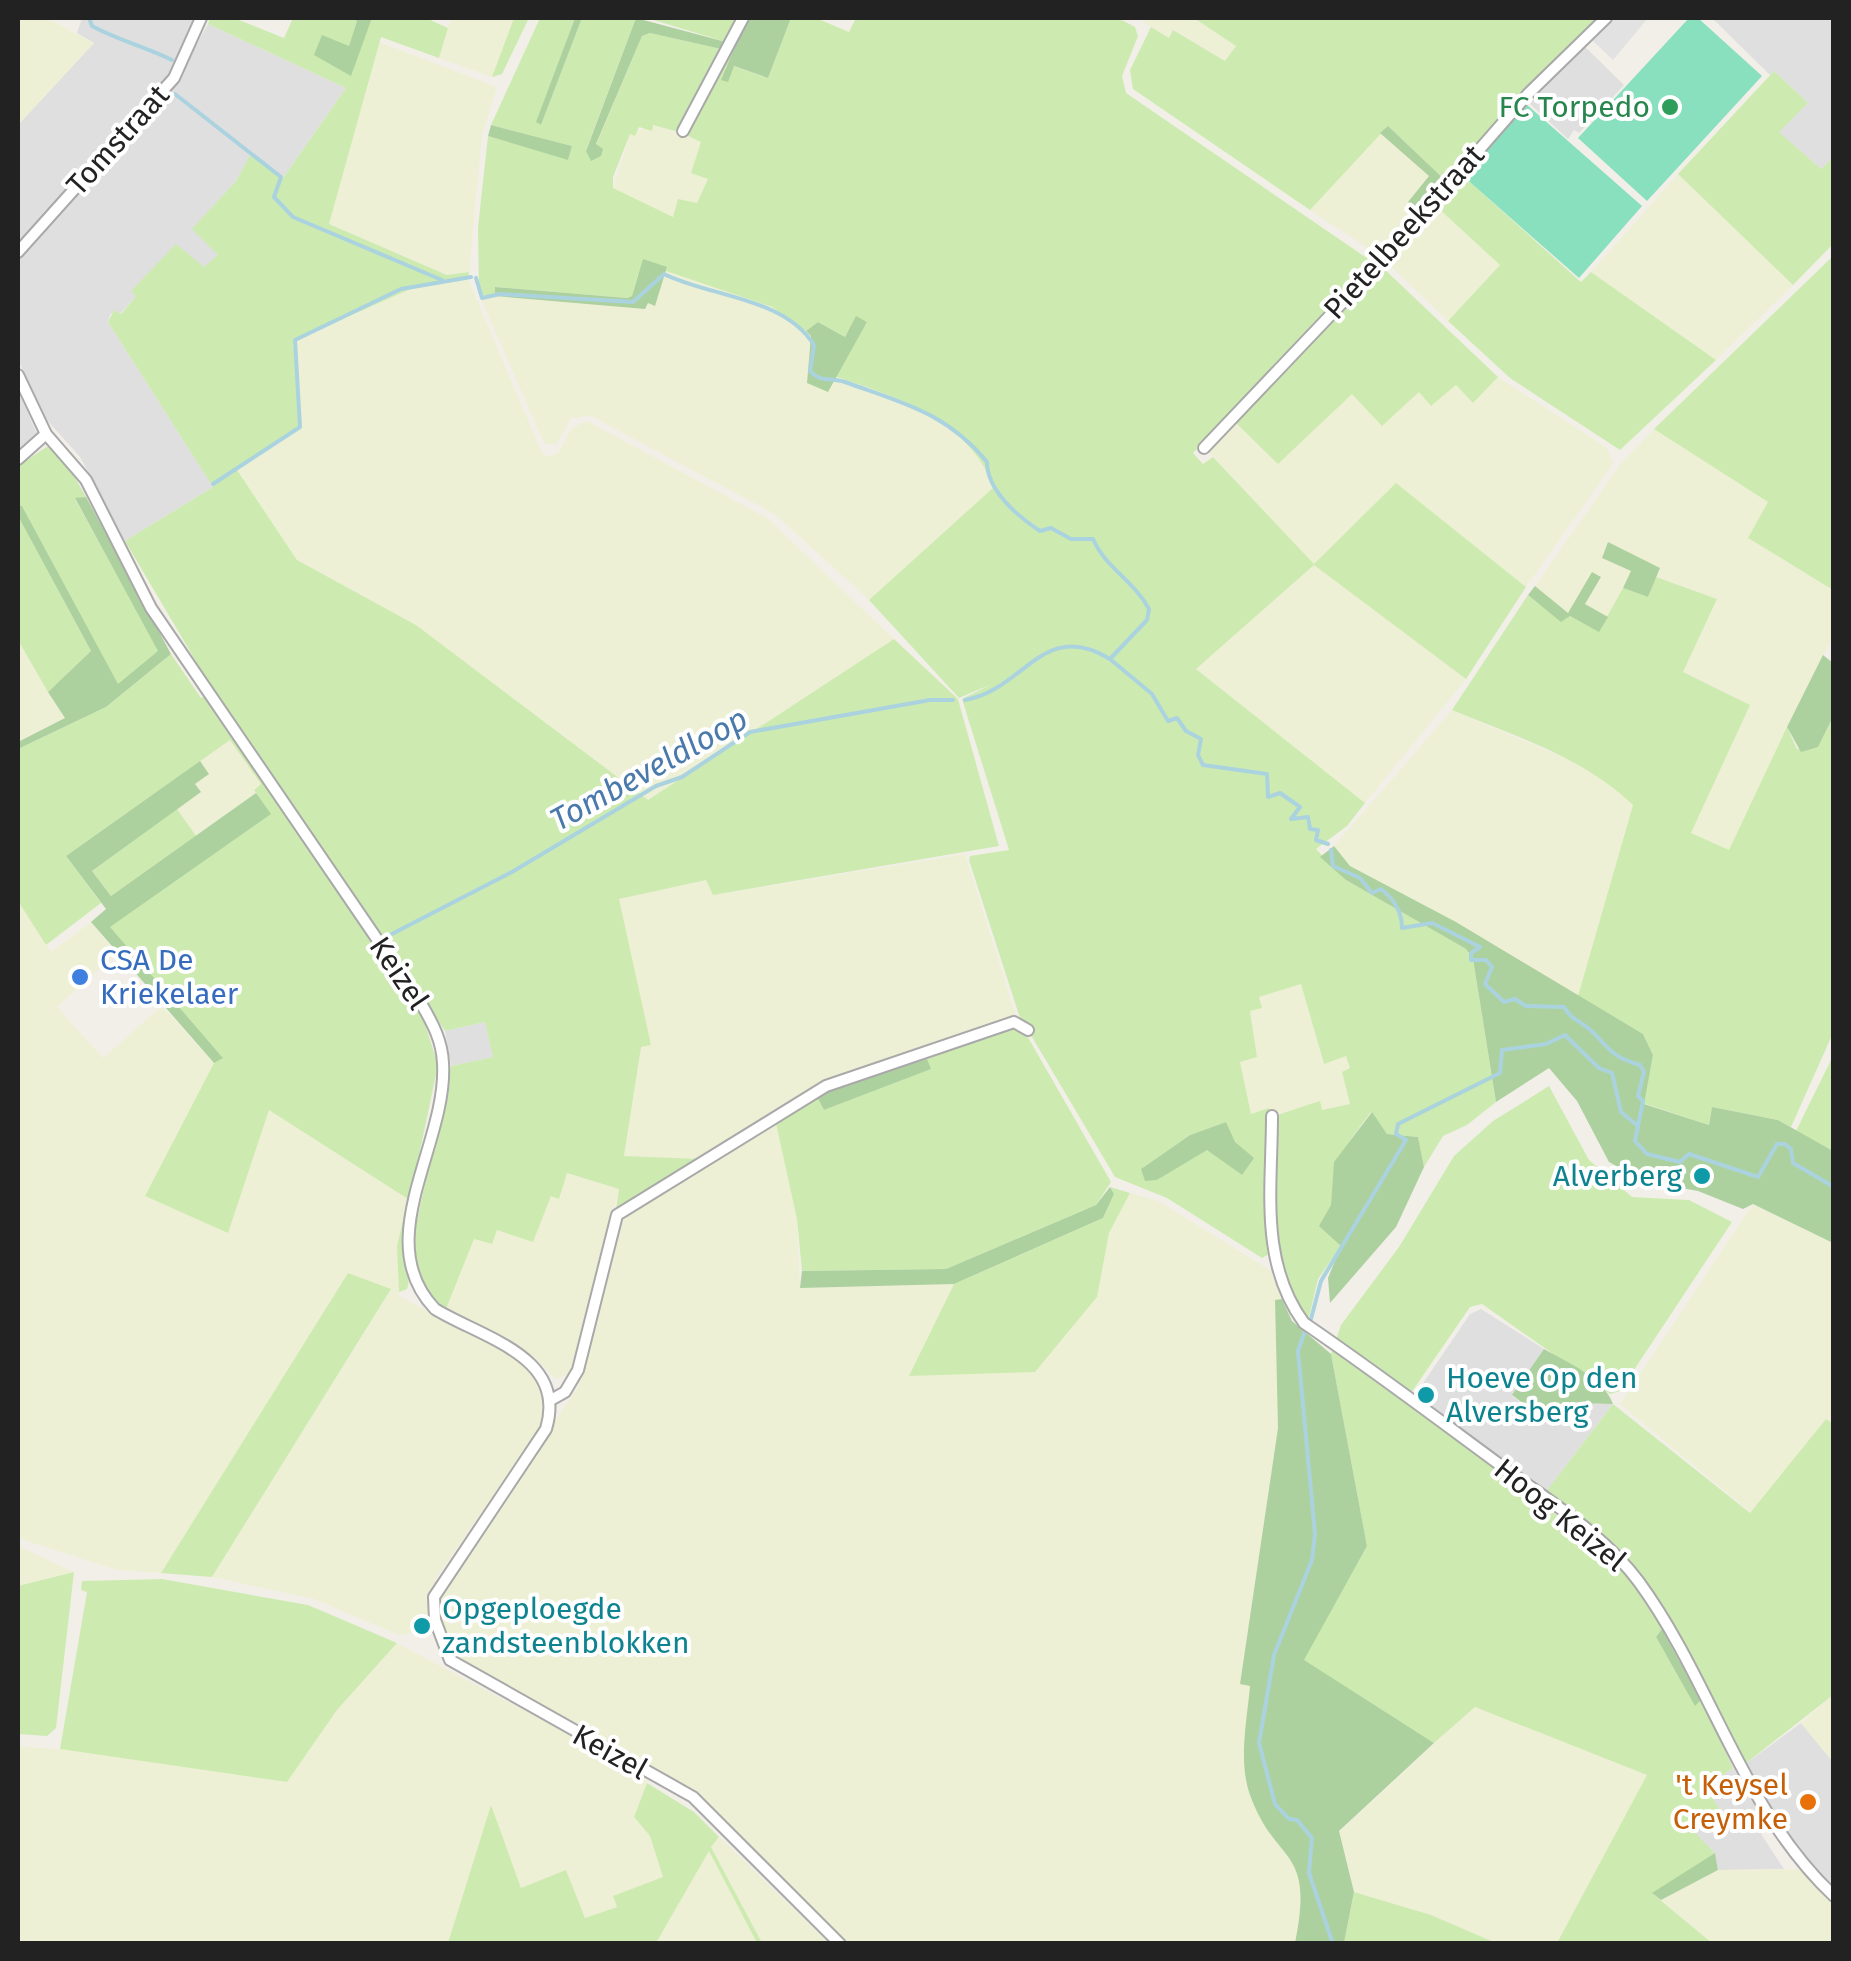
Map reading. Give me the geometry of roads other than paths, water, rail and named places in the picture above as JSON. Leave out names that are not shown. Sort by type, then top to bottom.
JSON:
[{"type":"street","name":"Tomstraat","points":[[18,252],[174,78],[201,18]]},
{"type":"street","points":[[682,131],[743,18]]},
{"type":"street","name":"Pietelbeekstraat","points":[[1204,448],[1380,262],[1528,94],[1606,18]]},
{"type":"street","points":[[18,375],[46,434],[18,459]]},
{"type":"street","name":"Keizel","points":[[46,434],[75,463],[172,640],[422,1005],[439,1038],[442,1087],[406,1241],[414,1279],[434,1309],[528,1360],[542,1375],[549,1401],[546,1428],[444,1576],[434,1597],[434,1620],[450,1660],[693,1797],[840,1944]]},
{"type":"street","name":"Keizel","points":[[549,1401],[565,1392],[578,1370],[617,1215],[826,1086],[1014,1022],[1028,1030]]},
{"type":"street","name":"Hoog Keizel","points":[[1272,1116],[1274,1268],[1288,1302],[1304,1323],[1594,1535],[1636,1578],[1696,1677],[1756,1797],[1804,1869],[1834,1896]]},
{"type":"waterway","points":[[89,18],[92,26],[172,60]]},
{"type":"waterway","points":[[175,94],[281,177],[274,197],[293,217],[442,280]]},
{"type":"waterway","points":[[476,278],[482,298],[500,294],[633,302],[664,274],[784,317],[814,345],[810,371],[814,375],[885,396],[939,420],[987,462],[998,492],[1031,525],[1040,531],[1051,528],[1071,539],[1093,539],[1149,609],[1147,620],[1110,659],[1152,694],[1168,721],[1177,718],[1186,731],[1201,739],[1198,755],[1203,765],[1267,774],[1268,797],[1280,793],[1300,807],[1291,819],[1308,817],[1310,829],[1318,830],[1316,840],[1328,844]]},
{"type":"waterway","points":[[213,484],[300,427],[295,340],[401,289],[471,277]]},
{"type":"waterway","name":"Tombeveldloop","points":[[965,700],[986,694],[1050,651],[1067,647],[1087,649],[1110,659]]},
{"type":"waterway","name":"Tombeveldloop","points":[[386,937],[512,872],[656,786],[682,777],[750,732],[930,700],[953,700]]},
{"type":"waterway","points":[[1331,850],[1333,866],[1360,878],[1372,893],[1381,889],[1390,897],[1399,911],[1402,928],[1432,923],[1480,947],[1471,953],[1471,960],[1486,960],[1492,967],[1485,984],[1504,1002],[1515,999],[1526,1006],[1564,1007],[1615,1054],[1640,1065],[1644,1072],[1638,1096],[1643,1101],[1635,1141],[1647,1154],[1680,1162],[1689,1154],[1758,1177],[1777,1144],[1785,1144],[1791,1149],[1793,1163],[1834,1187]]},
{"type":"waterway","points":[[1311,1319],[1321,1281],[1406,1140],[1396,1134],[1398,1124],[1500,1073],[1502,1050],[1546,1044],[1565,1035],[1599,1068],[1612,1073],[1621,1112],[1638,1126]]},
{"type":"waterway","points":[[1305,1331],[1298,1351],[1315,1534],[1312,1560],[1274,1655],[1259,1743],[1275,1804],[1289,1819],[1297,1820],[1312,1838],[1309,1873],[1333,1944]]},
{"type":"place","name":"FC Torpedo","points":[[1670,107]]},
{"type":"place","name":"CSA De Kriekelaer","points":[[80,977]]},
{"type":"place","name":"Alverberg","points":[[1702,1176]]},
{"type":"place","name":"Hoeve Op den Alversberg","points":[[1426,1395]]},
{"type":"place","name":"Opgeploegde zandsteenblokken","points":[[422,1626]]},
{"type":"place","name":"'t Keysel Creymke","points":[[1808,1802]]}]
